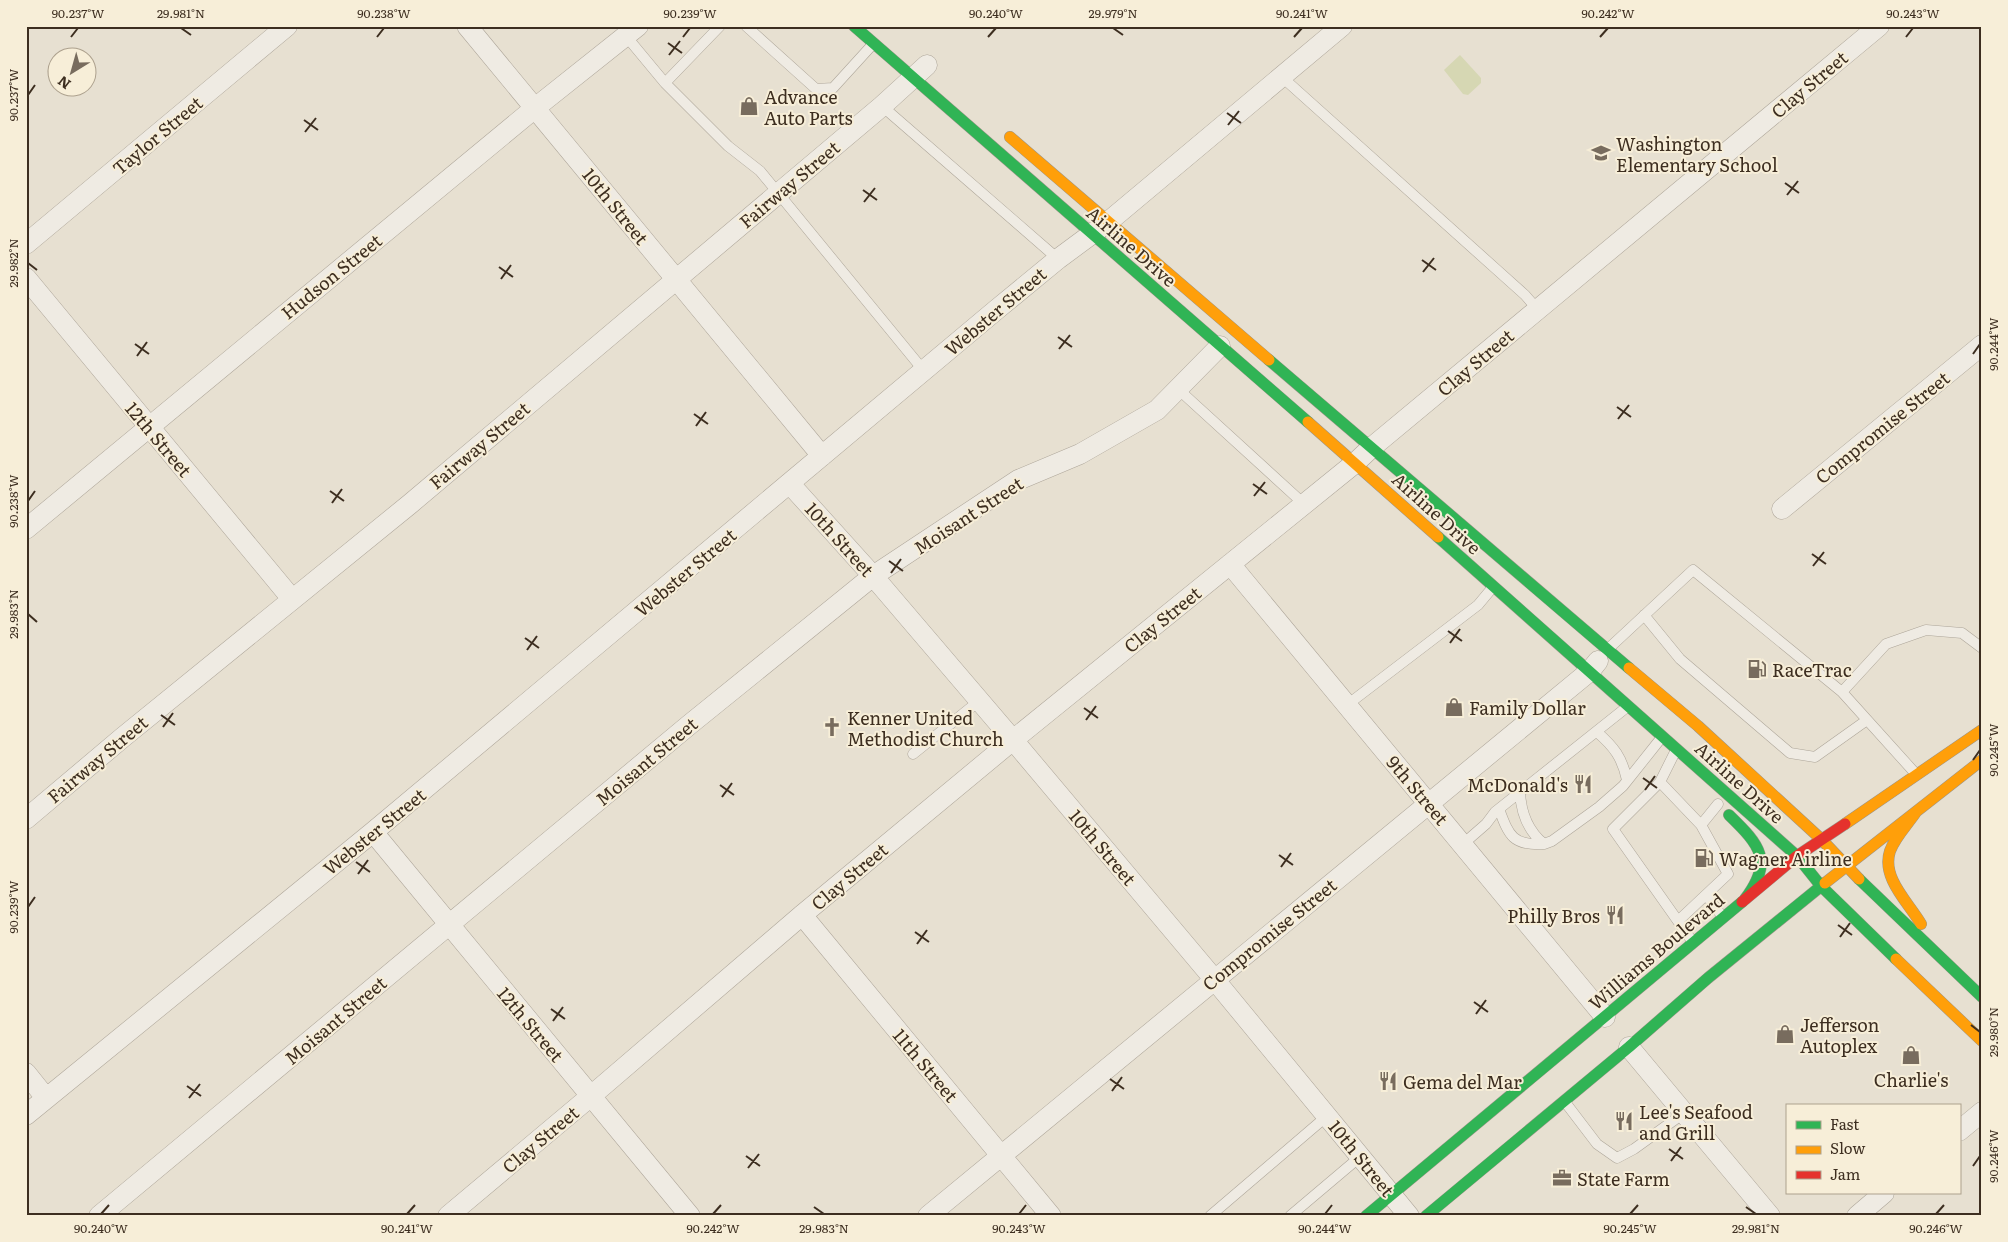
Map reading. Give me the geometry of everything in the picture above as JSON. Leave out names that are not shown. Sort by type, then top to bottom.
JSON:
[{"type":"main road","name":"Airline Drive","points":[[854,26],[874,43],[923,68],[1100,228],[1371,448],[1698,726],[1820,838],[1847,867],[1982,997]]},
{"type":"main road","name":"Airline Drive","points":[[1002,130],[1220,346],[1590,670],[1797,856],[1821,886],[1973,1030],[1982,1041]]},
{"type":"main road","name":"Williams Boulevard","points":[[1366,1216],[1797,856],[1820,838],[1982,730]]},
{"type":"main road","points":[[1677,748],[1691,780]]},
{"type":"main road","points":[[1426,1216],[1629,1047],[1708,978],[1821,886],[1982,760]]},
{"type":"main road","points":[[1715,801],[1749,834],[1761,861],[1761,871],[1757,882],[1745,899]]},
{"type":"main road","points":[[1916,812],[1894,844],[1888,863],[1892,877],[1917,915],[1934,951]]},
{"type":"street","name":"Taylor Street","points":[[26,244],[287,26]]},
{"type":"street","name":"10th Street","points":[[467,26],[822,456]]},
{"type":"street","name":"Webster Street","points":[[26,1115],[372,832],[1058,259],[1100,228],[1342,26]]},
{"type":"street","name":"Clay Street","points":[[448,1216],[802,915],[1013,740],[1355,463],[1879,26]]},
{"type":"street","name":"Hudson Street","points":[[26,529],[535,108],[632,31]]},
{"type":"street","name":"Fairway Street","points":[[26,819],[122,738],[410,504],[882,106],[923,68]]},
{"type":"street","name":"12th Street","points":[[26,278],[292,599]]},
{"type":"street","name":"Compromise Street","points":[[1782,509],[1982,345]]},
{"type":"street","name":"Moisant Street","points":[[99,1216],[689,725],[873,576],[1018,480],[1080,454],[1157,410],[1220,346]]},
{"type":"street","name":"10th Street","points":[[790,484],[873,576],[1013,740],[1214,979],[1409,1216]]},
{"type":"street","name":"9th Street","points":[[1230,564],[1605,1016]]},
{"type":"street","name":"Compromise Street","points":[[928,1216],[1214,979],[1430,804],[1590,670],[1607,650]]},
{"type":"street","name":"12th Street","points":[[372,832],[690,1216]]},
{"type":"street","name":"11th Street","points":[[802,915],[1050,1216]]},
{"type":"street","points":[[1629,1047],[1770,1216]]},
{"type":"street","points":[[26,1072],[46,1098]]},
{"type":"street","points":[[1960,1130],[1982,1112]]},
{"type":"street","points":[[1857,1216],[1883,1194]]},
{"type":"lane","points":[[665,83],[720,26]]},
{"type":"lane","points":[[746,26],[816,89],[832,88],[874,43]]},
{"type":"lane","points":[[632,31],[665,83],[728,146],[760,171],[779,192],[924,371]]},
{"type":"lane","points":[[1282,76],[1496,268],[1538,310]]},
{"type":"lane","points":[[882,106],[1058,259]]},
{"type":"lane","points":[[1178,389],[1304,504]]},
{"type":"lane","points":[[1607,650],[1693,570],[1842,692],[1915,774]]},
{"type":"lane","points":[[1347,705],[1478,605],[1494,586]]},
{"type":"lane","points":[[1644,615],[1680,659],[1790,753],[1815,757],[1867,720]]},
{"type":"lane","points":[[1842,692],[1886,644],[1926,630],[1962,633],[1982,648]]},
{"type":"lane","points":[[913,754],[980,701]]},
{"type":"lane","points":[[1463,844],[1486,824],[1499,809],[1629,706]]},
{"type":"lane","points":[[1597,732],[1618,753],[1624,764],[1627,780]]},
{"type":"lane","points":[[1499,809],[1506,828],[1520,843],[1530,845],[1544,844],[1552,841],[1599,807],[1627,780],[1663,736]]},
{"type":"lane","points":[[1677,748],[1660,782],[1613,829],[1694,942]]},
{"type":"lane","points":[[1660,782],[1701,825],[1728,874],[1678,921]]},
{"type":"lane","points":[[1520,792],[1521,808],[1528,824],[1535,837],[1544,844]]},
{"type":"lane","points":[[1701,825],[1715,801]]},
{"type":"lane","points":[[1706,895],[1724,917]]},
{"type":"lane","points":[[1564,1101],[1597,1144],[1617,1158],[1634,1149],[1684,1113]]},
{"type":"lane","points":[[1210,1216],[1327,1116]]},
{"type":"lane","points":[[1290,1216],[1361,1156]]},
{"type":"green space","points":[[1460,55],[1481,78],[1481,83],[1468,95],[1463,94],[1444,70]]},
{"type":"traffic: fast","points":[[854,26],[1308,422]]},
{"type":"traffic: fast","points":[[1269,360],[1629,668]]},
{"type":"traffic: fast","points":[[1438,537],[1797,856],[1821,886],[1896,959]]},
{"type":"traffic: fast","points":[[1729,815],[1749,835],[1760,854],[1759,874],[1754,886],[1745,899]]},
{"type":"traffic: fast","points":[[1859,879],[1982,997]]},
{"type":"traffic: fast","points":[[1426,1216],[1629,1047],[1708,978],[1825,883]]},
{"type":"traffic: fast","points":[[1366,1216],[1742,902]]},
{"type":"traffic: slow","points":[[1010,137],[1269,360]]},
{"type":"traffic: slow","points":[[1308,422],[1438,537]]},
{"type":"traffic: slow","points":[[1629,668],[1698,726],[1821,839],[1859,879]]},
{"type":"traffic: slow","points":[[1845,824],[1982,730]]},
{"type":"traffic: slow","points":[[1825,883],[1982,760]]},
{"type":"traffic: slow","points":[[1916,812],[1895,841],[1888,861],[1889,871],[1898,890],[1921,924]]},
{"type":"traffic: slow","points":[[1896,959],[1982,1041]]},
{"type":"traffic: jam","points":[[1742,902],[1797,856],[1845,824]]},
{"type":"place","name":"Advance Auto Parts","points":[[749,106]]},
{"type":"place","name":"Washington Elementary School","points":[[1601,153]]},
{"type":"place","name":"RaceTrac","points":[[1757,669]]},
{"type":"place","name":"Family Dollar","points":[[1454,707]]},
{"type":"place","name":"Kenner United Methodist Church","points":[[832,727]]},
{"type":"place","name":"McDonald's","points":[[1583,784]]},
{"type":"place","name":"Wagner Airline","points":[[1704,858]]},
{"type":"place","name":"Philly Bros","points":[[1615,915]]},
{"type":"place","name":"Jefferson Autoplex","points":[[1785,1034]]},
{"type":"place","name":"Charlie's","points":[[1911,1055]]},
{"type":"place","name":"Gema del Mar","points":[[1388,1081]]},
{"type":"place","name":"Lee's Seafood and Grill","points":[[1624,1121]]},
{"type":"place","name":"State Farm","points":[[1562,1178]]}]
